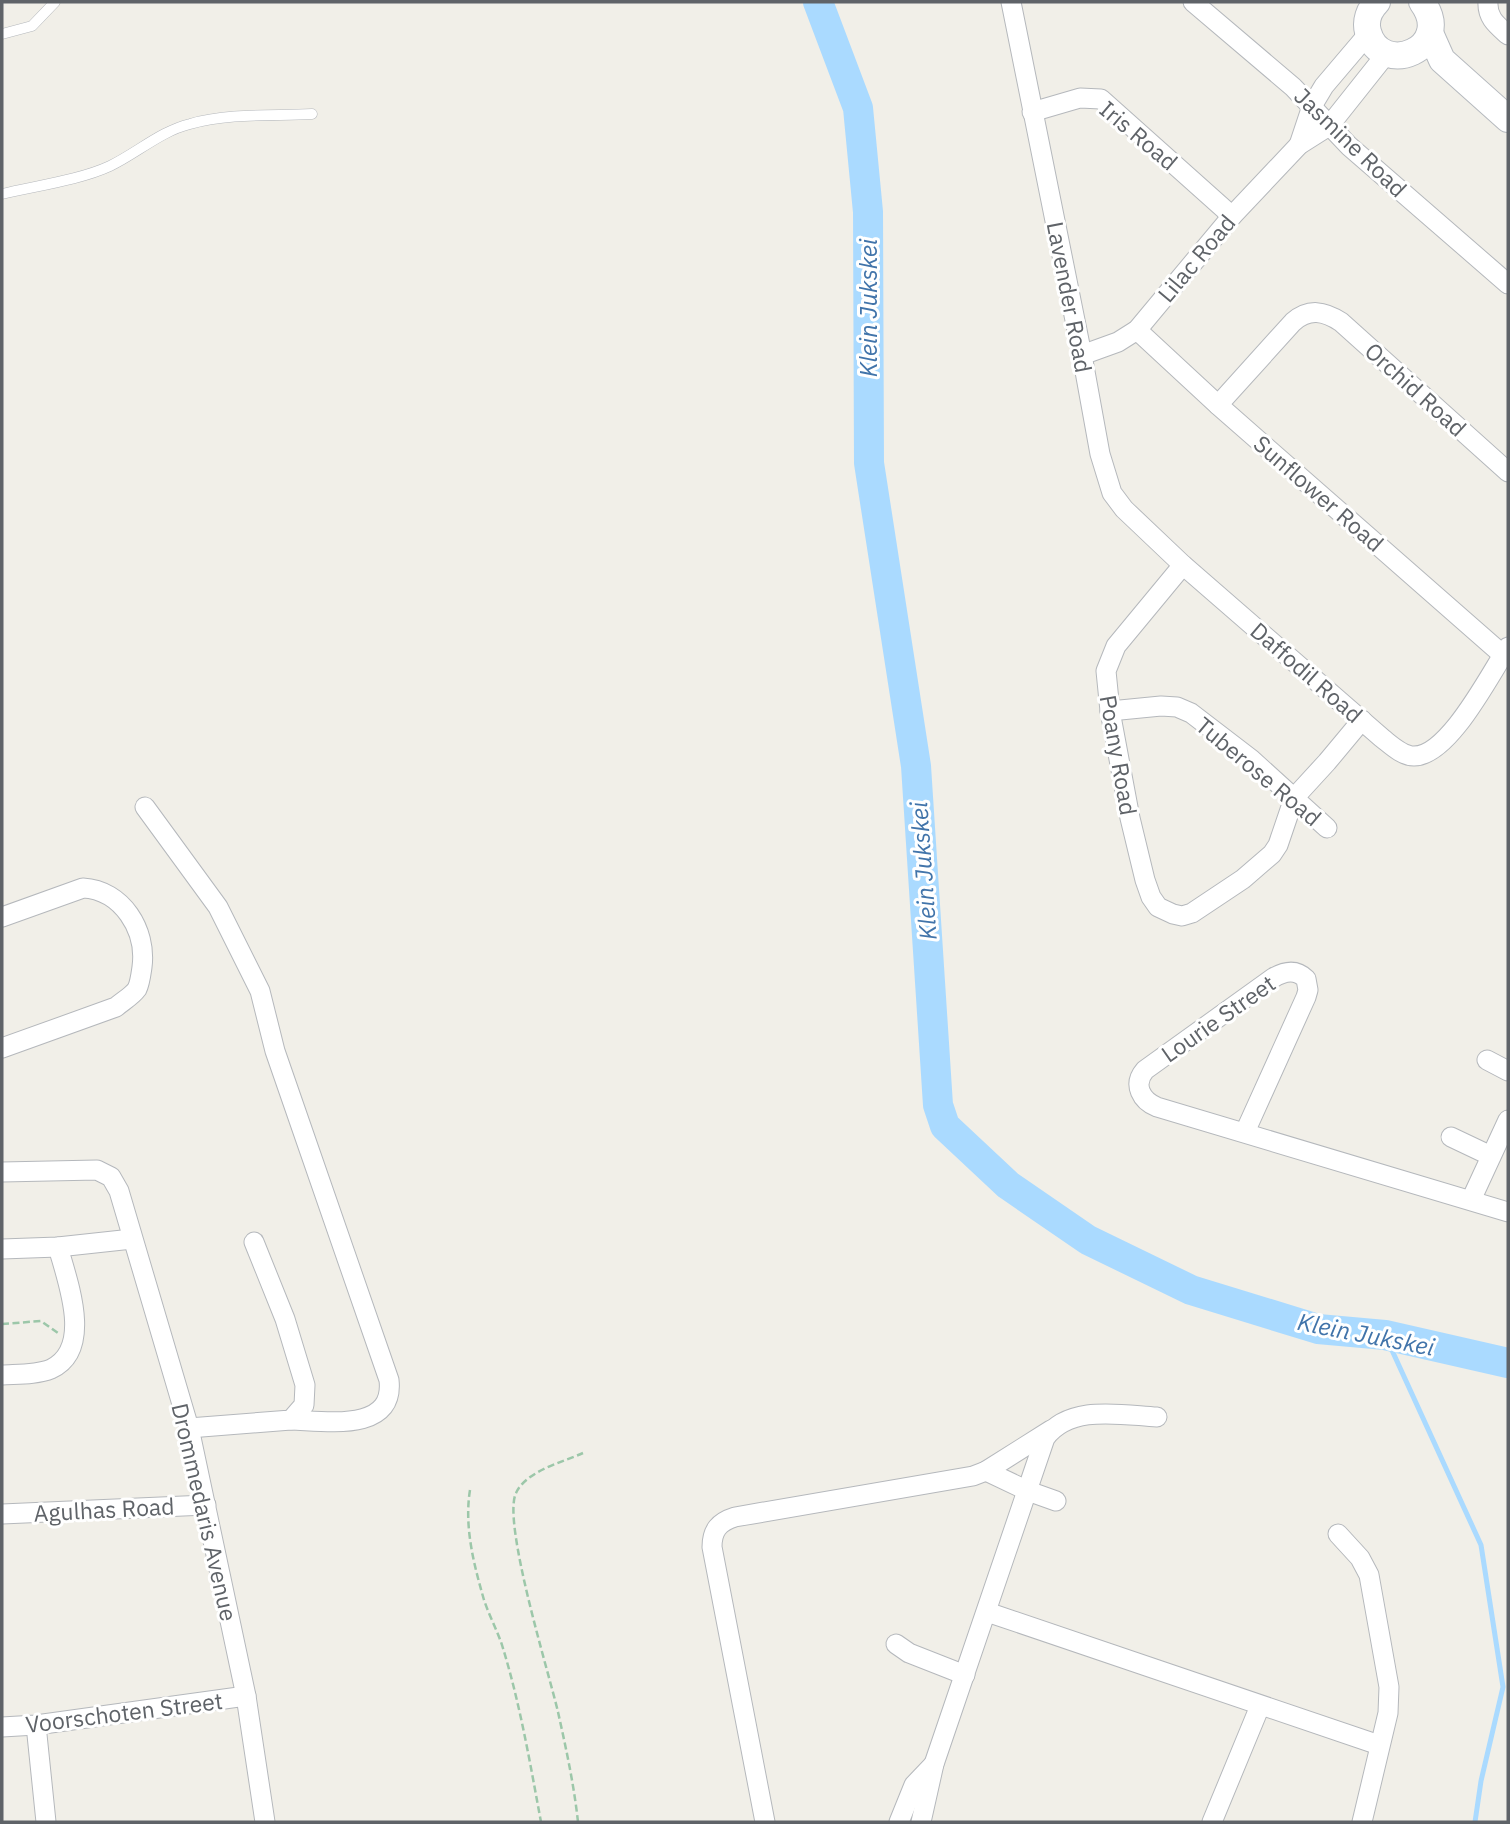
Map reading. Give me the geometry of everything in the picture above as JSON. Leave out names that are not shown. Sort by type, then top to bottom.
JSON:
[{"type":"street","name":"Lavender Road","points":[[1011,2],[1100,454],[1112,493],[1124,509],[1183,565]]},
{"type":"street","name":"Jasmine Road","points":[[1193,2],[1293,87],[1349,146],[1508,284]]},
{"type":"street","points":[[1488,2],[1488,12],[1493,21],[1508,35]]},
{"type":"street","points":[[1299,145],[1312,106],[1369,13]]},
{"type":"street","points":[[1369,13],[1379,49],[1387,54],[1405,56],[1428,21]]},
{"type":"street","points":[[1428,21],[1442,60],[1508,119]]},
{"type":"street","points":[[1299,145],[1329,126],[1387,54]]},
{"type":"street","name":"Iris Road","points":[[1032,112],[1080,98],[1101,99],[1232,216]]},
{"type":"street","name":"Lilac Road","points":[[1082,355],[1118,342],[1137,330],[1232,216],[1299,145]]},
{"type":"street","name":"Orchid Road","points":[[1218,405],[1293,322],[1305,313],[1320,312],[1341,322],[1508,472]]},
{"type":"street","name":"Sunflower Road","points":[[1137,330],[1218,405],[1506,651]]},
{"type":"street","name":"Poany Road","points":[[1183,565],[1112,653],[1107,671],[1110,711],[1130,818],[1145,880],[1154,903],[1182,916],[1209,903],[1242,879],[1272,854],[1278,845],[1294,798]]},
{"type":"street","name":"Daffodil Road","points":[[1183,565],[1396,749],[1410,756],[1428,753],[1462,719],[1506,651]]},
{"type":"street","name":"Tuberose Road","points":[[1110,711],[1140,706],[1184,709],[1251,759],[1327,828]]},
{"type":"street","points":[[1294,798],[1362,719]]},
{"type":"street","points":[[145,807],[215,901],[260,991],[275,1051],[389,1380],[389,1398],[373,1415],[351,1420],[291,1420],[189,1427]]},
{"type":"street","points":[[2,917],[83,888],[105,892],[124,908],[134,923],[141,936],[143,959],[139,986],[116,1007],[2,1048]]},
{"type":"street","name":"Lourie Street","points":[[1245,1132],[1307,997],[1306,979],[1294,972],[1281,973],[1273,978],[1140,1076],[1140,1091],[1148,1103],[1508,1212]]},
{"type":"street","points":[[1487,1060],[1508,1071]]},
{"type":"street","points":[[1471,1200],[1508,1120]]},
{"type":"street","points":[[1451,1137],[1491,1156]]},
{"type":"street","name":"Drommedaris Avenue","points":[[2,1172],[97,1170],[111,1177],[116,1184],[189,1427],[246,1696],[265,1822]]},
{"type":"street","points":[[2,1249],[58,1247],[132,1239]]},
{"type":"street","points":[[254,1242],[285,1319],[305,1385],[304,1405],[291,1420]]},
{"type":"street","points":[[2,1374],[49,1370],[58,1364],[71,1345],[76,1317],[58,1247]]},
{"type":"street","points":[[765,1822],[712,1547],[715,1530],[720,1524],[735,1517],[951,1480],[986,1471],[1064,1421],[1077,1416],[1157,1417]]},
{"type":"street","points":[[921,1822],[934,1764],[1045,1438],[1051,1430]]},
{"type":"street","points":[[986,1471],[1056,1501]]},
{"type":"street","name":"Agulhas Road","points":[[2,1514],[206,1505]]},
{"type":"street","points":[[1338,1534],[1360,1558],[1369,1575],[1389,1687],[1388,1713],[1362,1822]]},
{"type":"street","points":[[987,1612],[1379,1745]]},
{"type":"street","points":[[896,1644],[909,1654],[965,1675]]},
{"type":"street","name":"Voorschoten Street","points":[[2,1727],[36,1726],[246,1696]]},
{"type":"street","points":[[1212,1822],[1260,1706]]},
{"type":"street","points":[[36,1726],[47,1822]]},
{"type":"street","points":[[899,1822],[914,1785],[934,1764]]},
{"type":"lane","points":[[2,34],[32,26],[55,2]]},
{"type":"lane","points":[[2,194],[106,168],[174,129],[192,123],[222,118],[312,114]]},
{"type":"path","points":[[2,1324],[41,1321],[71,1345]]},
{"type":"path","points":[[578,1822],[558,1711],[518,1550],[512,1506],[521,1485],[539,1472],[583,1453]]},
{"type":"path","points":[[470,1490],[467,1514],[470,1543],[485,1602],[502,1645],[518,1706],[541,1822]]},
{"type":"waterway","name":"Klein Jukskei","points":[[818,2],[858,108],[868,212],[869,463],[916,766],[938,1105],[945,1126],[1008,1185],[1088,1240],[1191,1290],[1318,1329],[1385,1335],[1508,1363]]},
{"type":"waterway","points":[[1385,1335],[1481,1545],[1503,1687],[1481,1781],[1475,1822]]}]
